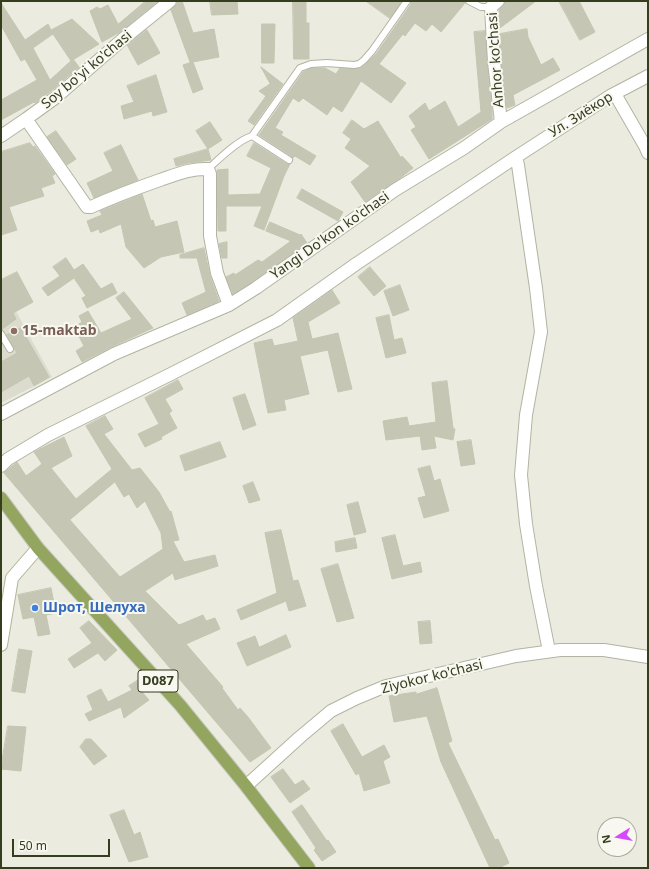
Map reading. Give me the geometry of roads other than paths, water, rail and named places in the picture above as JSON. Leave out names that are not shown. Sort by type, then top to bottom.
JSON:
[{"type":"main road","name":"D087","points":[[1,498],[38,548],[180,705],[246,786],[309,868]]},
{"type":"street","name":"Soy bo'yi ko'chasi","points":[[1,136],[26,120],[55,98],[123,39],[170,1]]},
{"type":"street","name":"Anhor ko'chasi","points":[[494,4],[494,62],[502,122]]},
{"type":"street","name":"Yangi Do'kon ko'chasi","points":[[1,414],[114,354],[229,305],[256,288],[395,190],[464,148],[502,122],[648,39]]},
{"type":"street","name":"Ул. Зиёкор","points":[[1,466],[48,435],[277,320],[516,157],[614,94],[648,76]]},
{"type":"street","points":[[614,94],[648,153]]},
{"type":"street","points":[[26,120],[87,207],[91,207],[134,189],[177,174],[201,168],[208,169],[210,174],[210,236],[217,273],[229,305]]},
{"type":"street","points":[[516,157],[541,332],[526,415],[521,475],[526,524],[548,651]]},
{"type":"street","points":[[1,645],[12,578],[38,548]]},
{"type":"street","name":"Ziyokor ko'chasi","points":[[246,786],[331,711],[386,686],[516,656],[548,651],[604,650],[648,657]]},
{"type":"lane","points":[[208,169],[238,144],[252,136],[300,68],[311,64],[359,64],[372,51],[407,1]]},
{"type":"lane","points":[[469,1],[481,8],[494,4]]},
{"type":"lane","points":[[252,136],[289,160]]},
{"type":"lane","points":[[1,334],[10,349]]},
{"type":"place","name":"15-maktab","points":[[14,331]]},
{"type":"place","name":"Шрот, Шелуха","points":[[35,608]]}]
